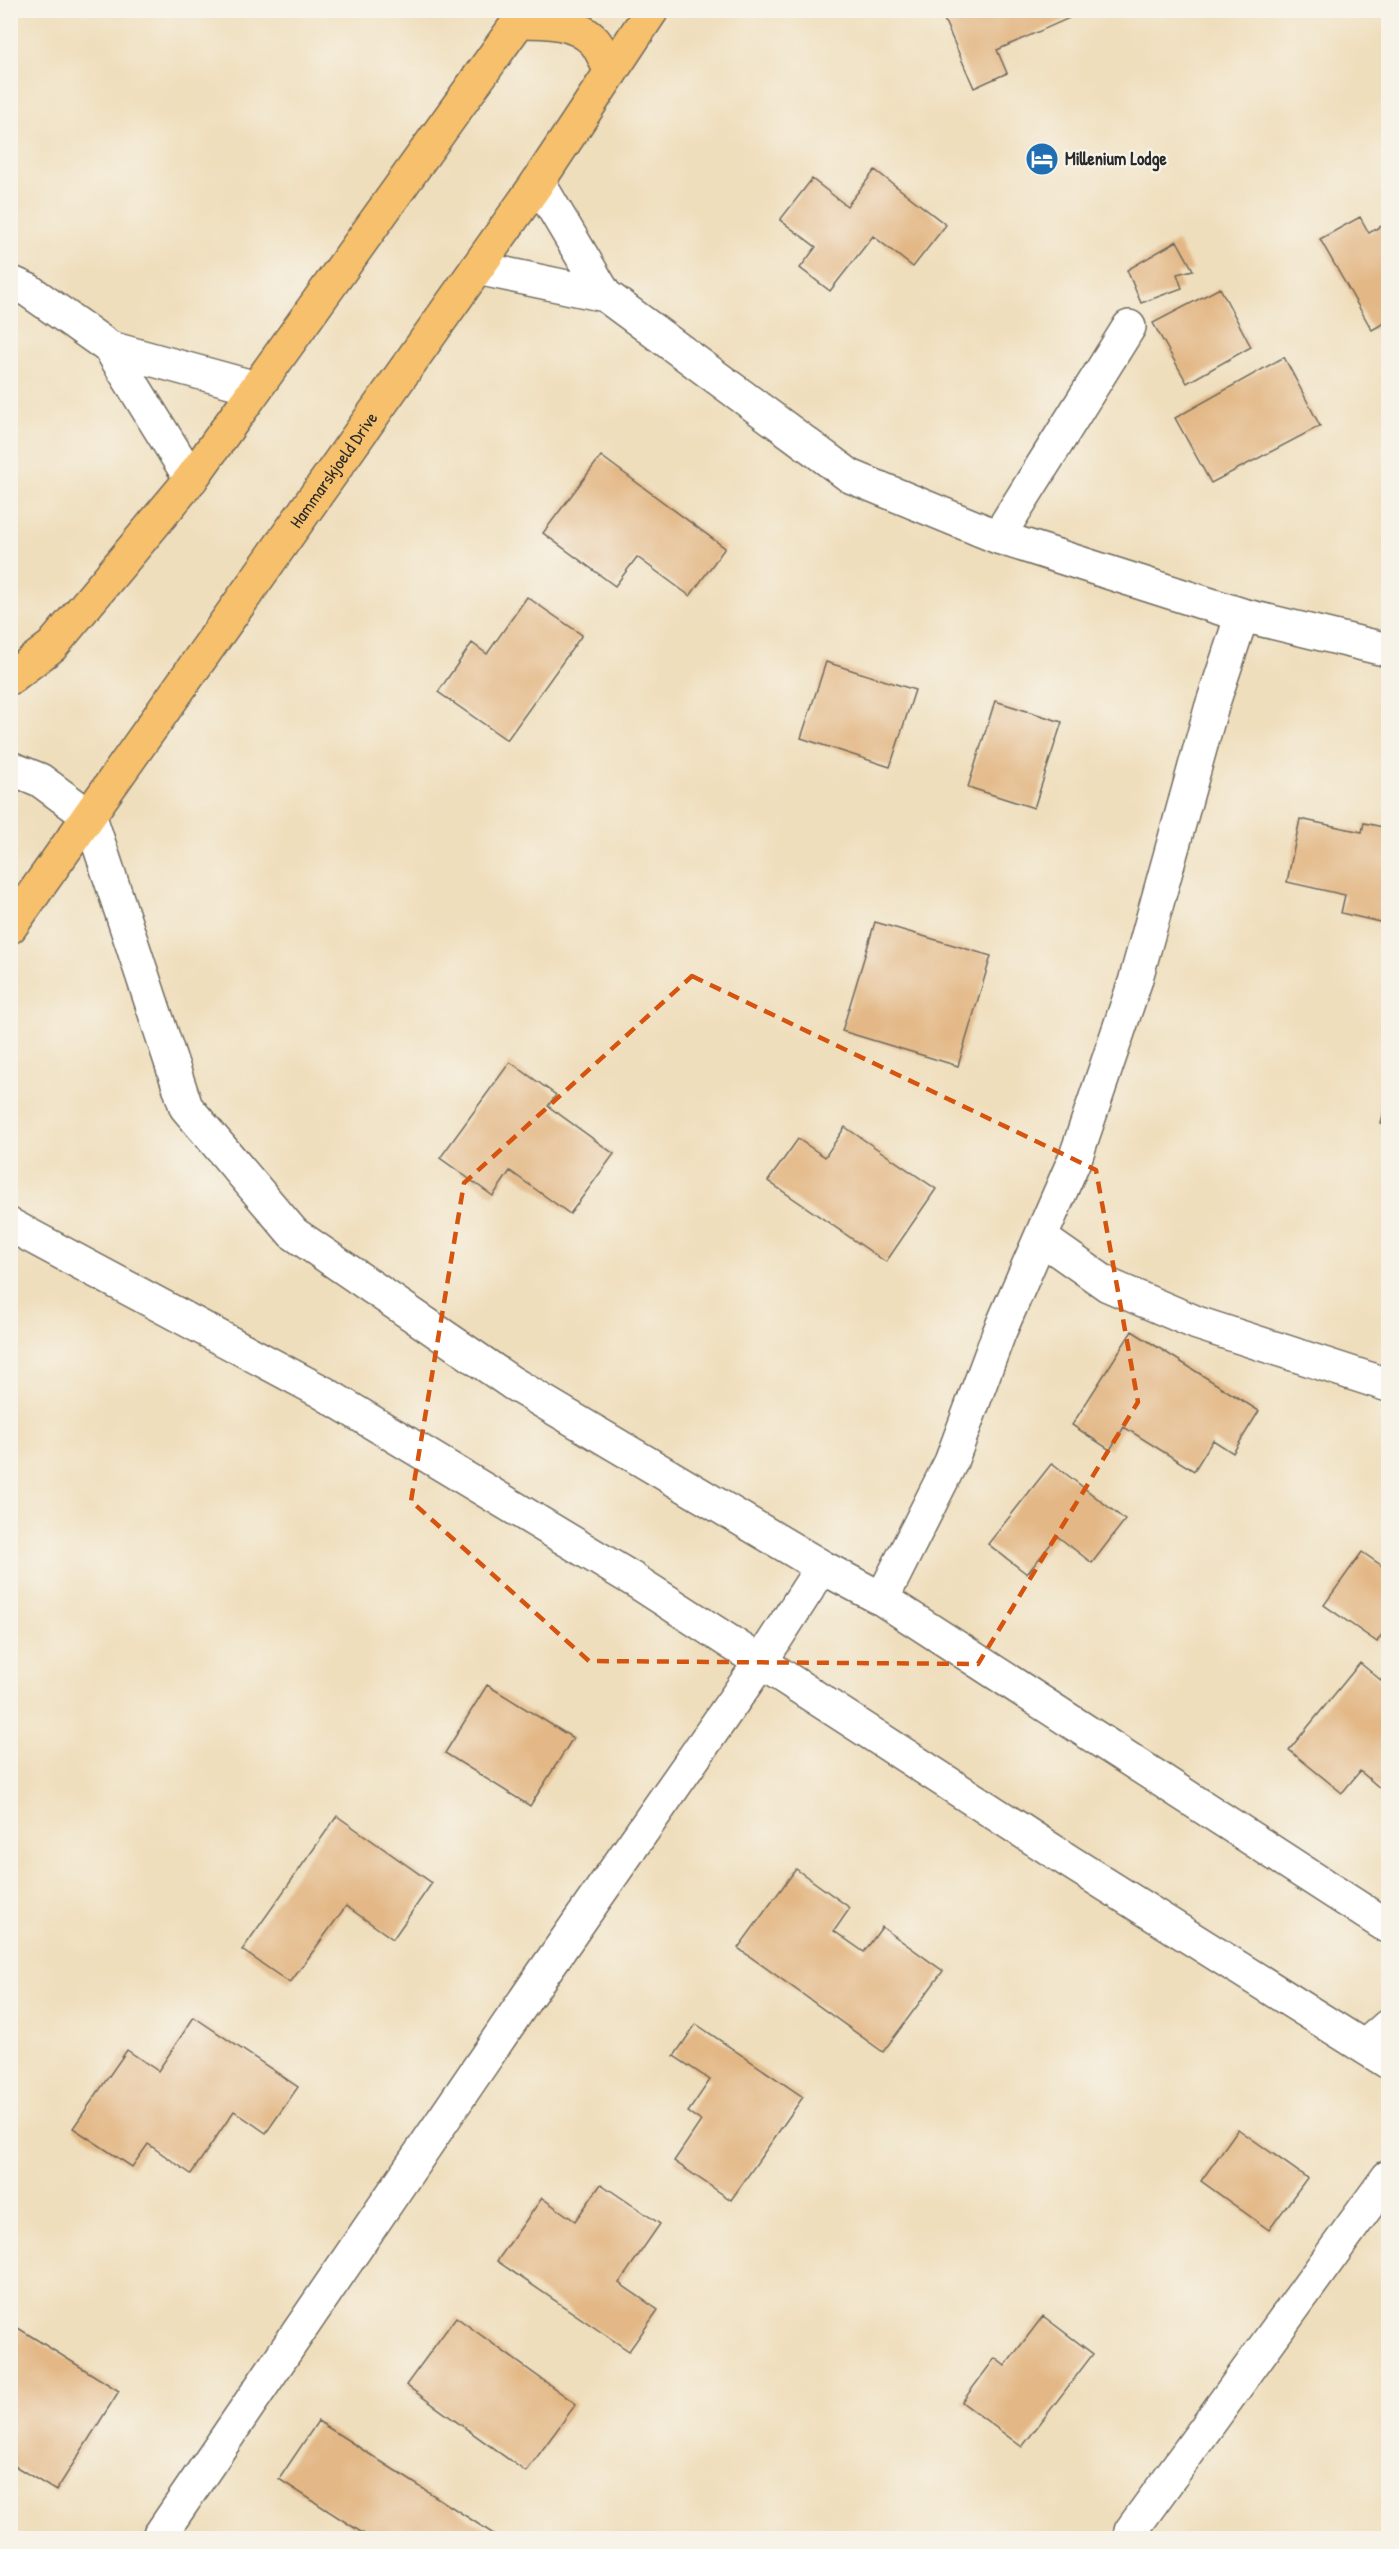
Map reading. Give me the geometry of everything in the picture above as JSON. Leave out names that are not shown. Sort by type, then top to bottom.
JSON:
[{"type":"main road","name":"Hammarskjoeld Drive","points":[[10,927],[538,182],[652,10]]},
{"type":"main road","points":[[10,678],[52,646],[191,478],[523,16],[578,29],[596,43],[611,72]]},
{"type":"street","points":[[538,182],[605,295],[849,476],[998,537],[1242,615],[1389,650]]},
{"type":"street","points":[[477,268],[605,295]]},
{"type":"street","points":[[10,282],[28,290],[110,348],[256,388]]},
{"type":"street","points":[[998,537],[1129,327]]},
{"type":"street","points":[[110,348],[191,478]]},
{"type":"street","points":[[882,1599],[951,1462],[999,1334],[1076,1156],[1135,982],[1211,709],[1242,615]]},
{"type":"street","points":[[10,768],[40,780],[90,817],[186,1107],[293,1233],[512,1383],[822,1567],[882,1599],[1389,1927]]},
{"type":"street","points":[[10,1225],[322,1392],[634,1580],[760,1663],[1376,2055],[1389,2026]]},
{"type":"street","points":[[1041,1238],[1107,1286],[1197,1323],[1389,1385]]},
{"type":"street","points":[[158,2538],[544,1972],[760,1663],[822,1567]]},
{"type":"street","points":[[1131,2531],[1389,2177]]},
{"type":"highlighted area","points":[[692,976],[1096,1170],[1138,1402],[978,1664],[589,1661],[411,1501],[464,1183]]},
{"type":"building","points":[[940,10],[1071,10],[1074,16],[997,50],[1007,73],[974,88]]},
{"type":"building","points":[[875,170],[946,225],[913,267],[873,236],[830,291],[800,268],[816,247],[780,220],[812,179],[847,206]]},
{"type":"building","points":[[1360,217],[1369,233],[1388,222],[1388,321],[1372,330],[1320,239]]},
{"type":"building","points":[[1177,241],[1193,270],[1177,274],[1182,288],[1141,303],[1127,270]]},
{"type":"building","points":[[1220,288],[1251,347],[1187,383],[1153,323]]},
{"type":"building","points":[[1284,357],[1320,426],[1211,483],[1175,418]]},
{"type":"building","points":[[601,456],[725,548],[690,596],[637,557],[615,586],[543,533]]},
{"type":"building","points":[[527,597],[582,635],[507,740],[438,692],[472,643],[487,654]]},
{"type":"building","points":[[826,662],[915,690],[890,767],[801,738]]},
{"type":"building","points":[[995,701],[1062,722],[1034,808],[968,787]]},
{"type":"building","points":[[1300,819],[1362,832],[1364,823],[1388,828],[1388,924],[1341,913],[1345,895],[1287,882]]},
{"type":"building","points":[[875,922],[991,956],[958,1066],[842,1031]]},
{"type":"building","points":[[510,1062],[556,1095],[548,1106],[614,1154],[570,1214],[510,1171],[493,1196],[440,1158]]},
{"type":"building","points":[[1388,1095],[1388,1126],[1381,1124]]},
{"type":"building","points":[[845,1127],[936,1189],[886,1262],[768,1181],[798,1139],[825,1157]]},
{"type":"building","points":[[1132,1331],[1259,1411],[1233,1453],[1213,1440],[1194,1471],[1124,1427],[1110,1450],[1072,1425]]},
{"type":"building","points":[[1052,1463],[1125,1520],[1092,1563],[1057,1536],[1027,1574],[988,1544]]},
{"type":"building","points":[[1362,1552],[1388,1570],[1388,1625],[1377,1642],[1324,1605]]},
{"type":"building","points":[[1360,1663],[1388,1686],[1388,1795],[1360,1771],[1342,1793],[1289,1750]]},
{"type":"building","points":[[487,1685],[573,1738],[530,1806],[445,1753]]},
{"type":"building","points":[[337,1816],[432,1883],[393,1939],[346,1906],[290,1983],[242,1950]]},
{"type":"building","points":[[796,1869],[850,1908],[834,1931],[864,1952],[882,1927],[943,1971],[883,2052],[738,1948]]},
{"type":"building","points":[[194,2017],[298,2087],[266,2133],[234,2111],[191,2174],[148,2144],[132,2167],[73,2128],[127,2050],[158,2071]]},
{"type":"building","points":[[696,2024],[803,2097],[731,2200],[674,2161],[701,2121],[688,2112],[710,2080],[674,2056]]},
{"type":"building","points":[[1238,2129],[1307,2178],[1269,2230],[1201,2181]]},
{"type":"building","points":[[601,2184],[660,2224],[619,2283],[658,2310],[629,2351],[497,2261],[542,2198],[575,2221]]},
{"type":"building","points":[[1043,2316],[1093,2354],[1022,2447],[962,2402],[995,2358],[1005,2366]]},
{"type":"building","points":[[456,2317],[576,2404],[526,2472],[406,2385]]},
{"type":"building","points":[[10,2323],[119,2391],[56,2491],[10,2463]]},
{"type":"building","points":[[318,2421],[500,2538],[370,2538],[279,2479]]},
{"type":"place","name":"Millenium Lodge","points":[[1042,159]]}]
